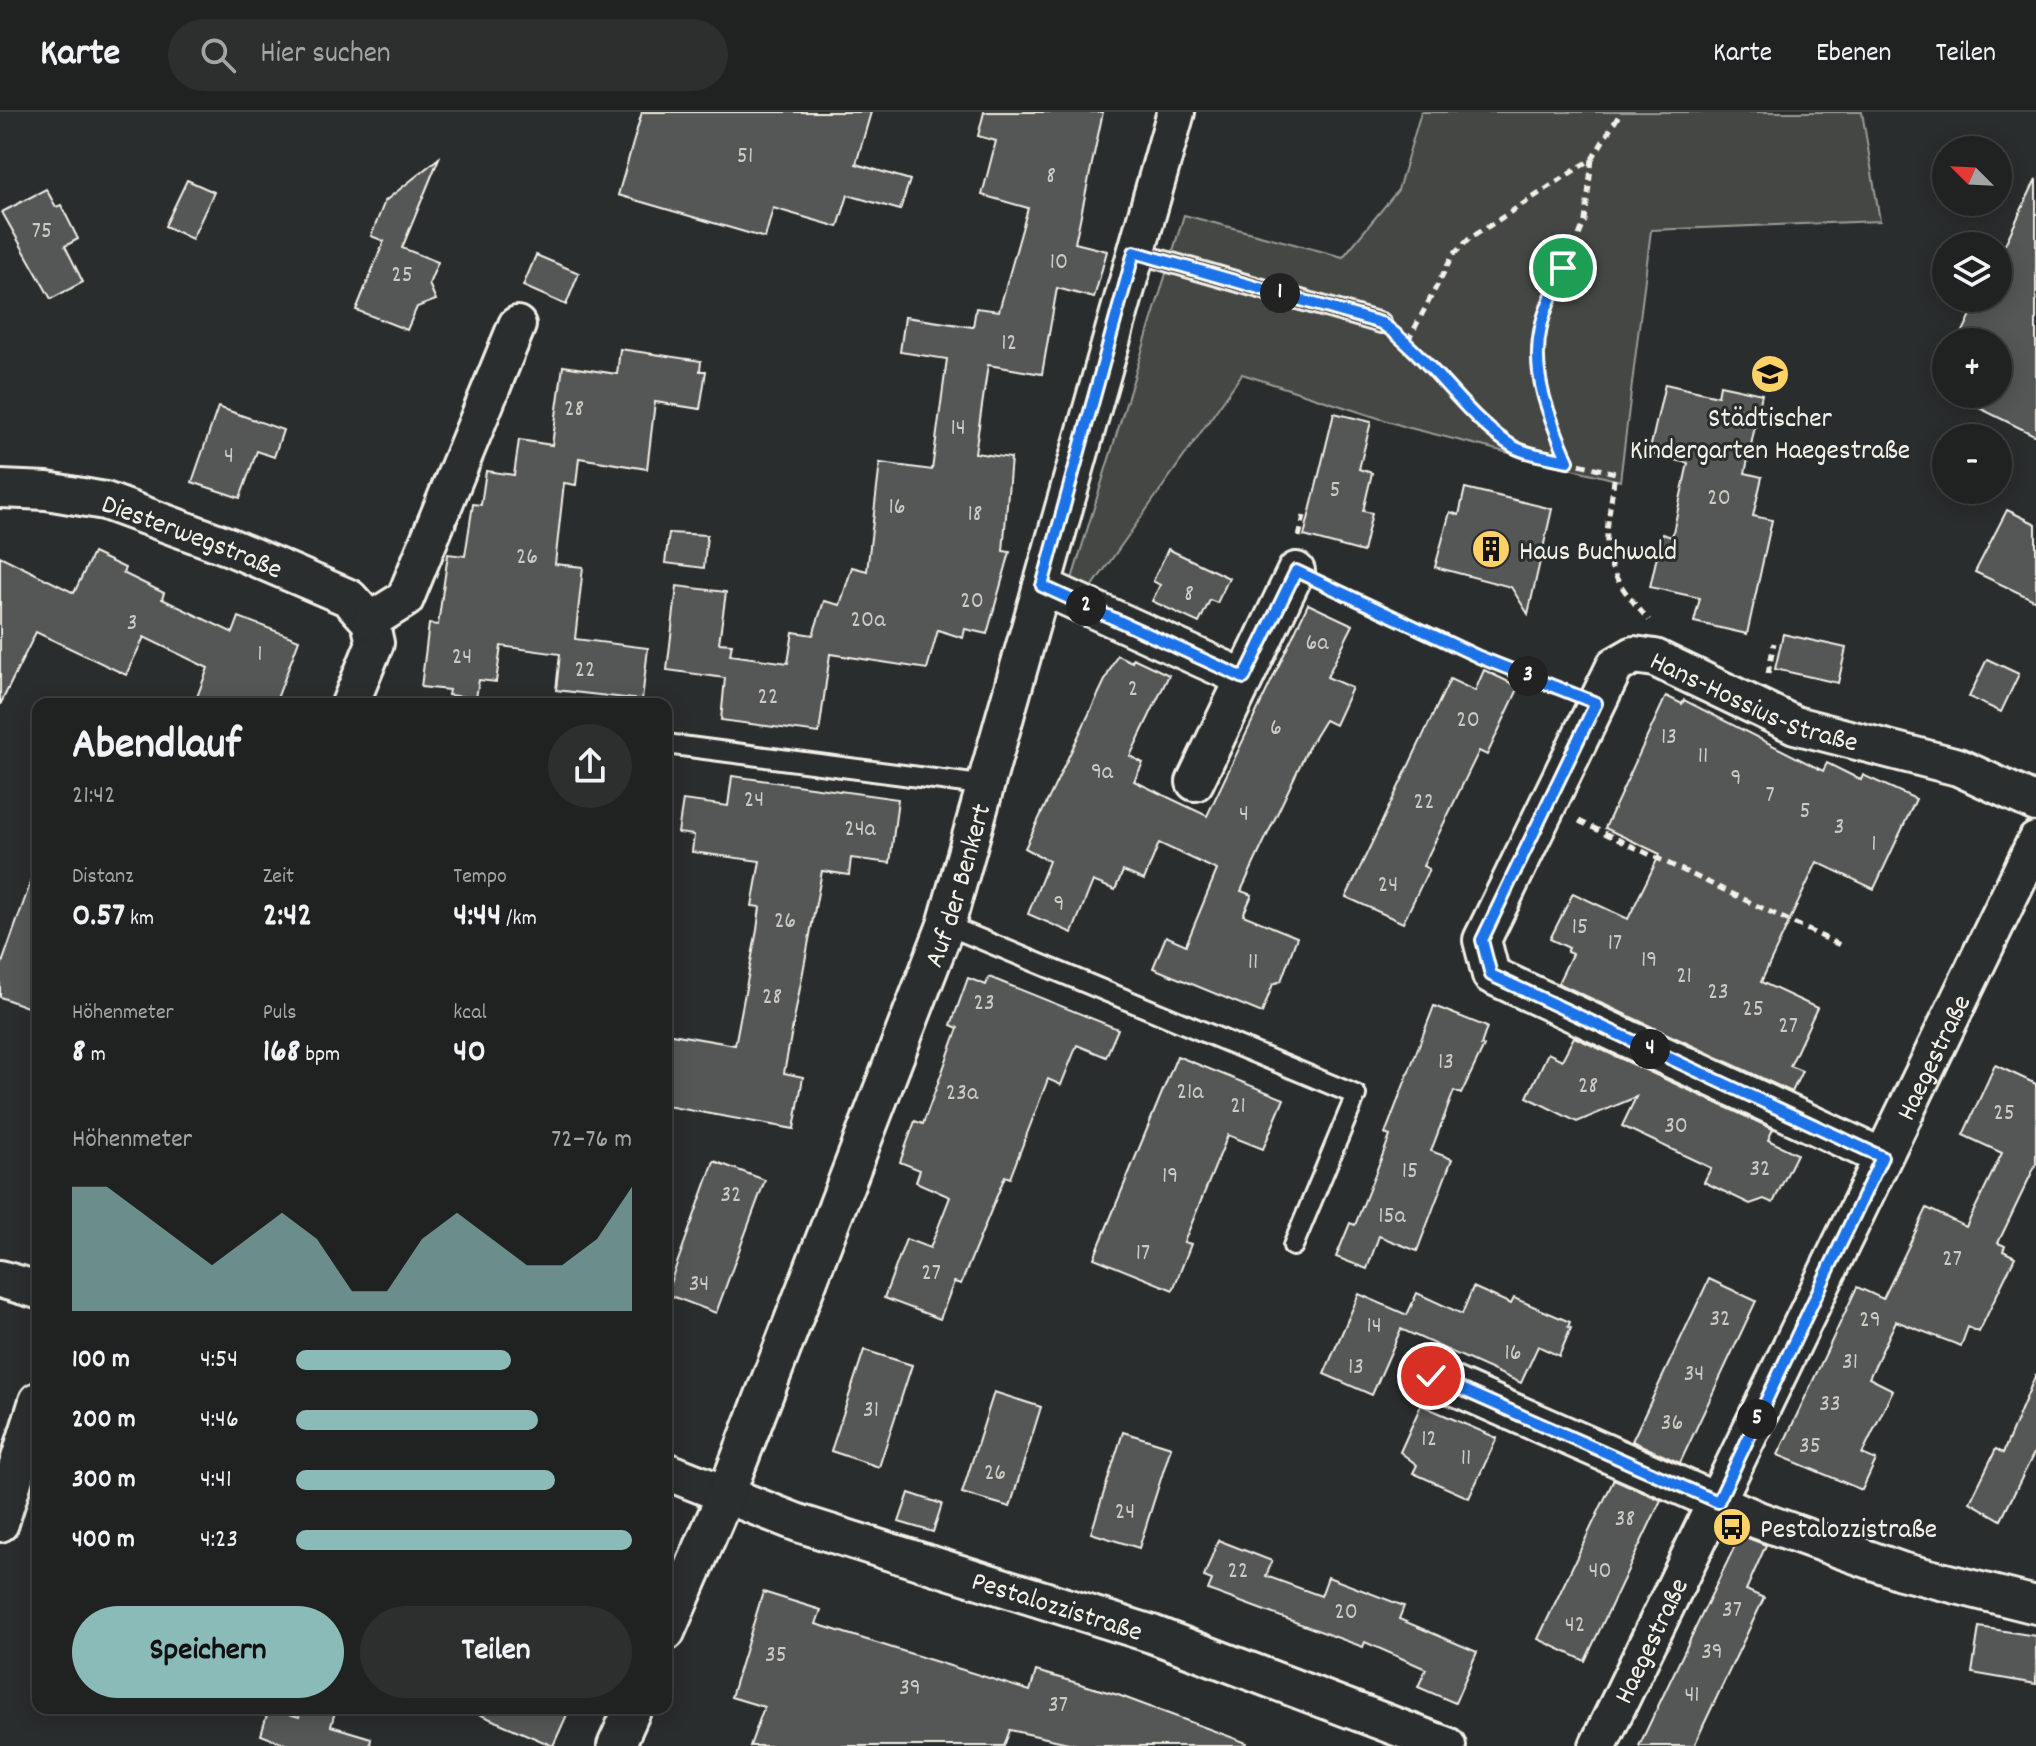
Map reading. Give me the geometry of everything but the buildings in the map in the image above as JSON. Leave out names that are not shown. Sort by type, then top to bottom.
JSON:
[{"type":"street","name":"Auf der Benkert","points":[[672,1618],[726,1494],[946,925],[988,786],[1134,252],[1176,112]]},
{"type":"street","points":[[352,698],[375,643],[370,621],[405,599],[517,325]]},
{"type":"street","name":"Diesterwegstraße","points":[[0,489],[47,491],[105,501],[230,547],[349,598],[370,621]]},
{"type":"street","points":[[1195,782],[1296,571]]},
{"type":"street","points":[[1042,586],[1244,678]]},
{"type":"street","name":"Hans-Hossius-Straße","points":[[1882,1157],[1491,975],[1482,940],[1615,666],[1634,655],[1655,658],[1795,725],[1958,767],[2036,803]]},
{"type":"street","name":"Haegestraße","points":[[1598,1746],[2036,841]]},
{"type":"street","points":[[0,1279],[32,1288]]},
{"type":"street","points":[[1431,1376],[1718,1502],[1901,1571],[2036,1605]]},
{"type":"street","points":[[0,1523],[32,1420]]},
{"type":"street","name":"Pestalozzistraße","points":[[672,1473],[798,1523],[1152,1634],[1447,1746]]},
{"type":"street","points":[[616,1746],[630,1714]]},
{"type":"lane","points":[[1134,252],[1381,323]]},
{"type":"lane","points":[[672,745],[988,786]]},
{"type":"lane","points":[[946,925],[1356,1095],[1293,1246]]},
{"type":"path","points":[[1568,461],[1544,405],[1537,363],[1541,327],[1585,221],[1592,159],[1621,112]]},
{"type":"path","points":[[1408,341],[1453,255],[1469,239],[1592,159]]},
{"type":"path","points":[[1381,323],[1408,341],[1489,427],[1515,448],[1615,473],[1607,561],[1619,587],[1649,620],[1662,627]]},
{"type":"path","points":[[1296,571],[1479,657],[1596,703]]},
{"type":"path","points":[[1588,826],[1842,946]]},
{"type":"shaded area","points":[[1421,112],[1862,112],[1880,221],[1651,230],[1620,481],[1406,427],[1242,374],[1092,587],[1072,579],[1184,215],[1343,257],[1398,190]]},
{"type":"place","name":"Städtischer Kindergarten Haegestraße","points":[[1770,374]]},
{"type":"place","name":"Haus Buchwald","points":[[1491,549]]},
{"type":"place","name":"Pestalozzistraße","points":[[1732,1527]]},
{"type":"route","points":[[1431,1376],[1718,1502],[1882,1157],[1491,975],[1482,940],[1596,703],[1479,657],[1296,571],[1244,678],[1042,586],[1134,252],[1381,323],[1408,341],[1489,427],[1515,448],[1568,461],[1544,405],[1537,363],[1541,327],[1563,268]]}]
